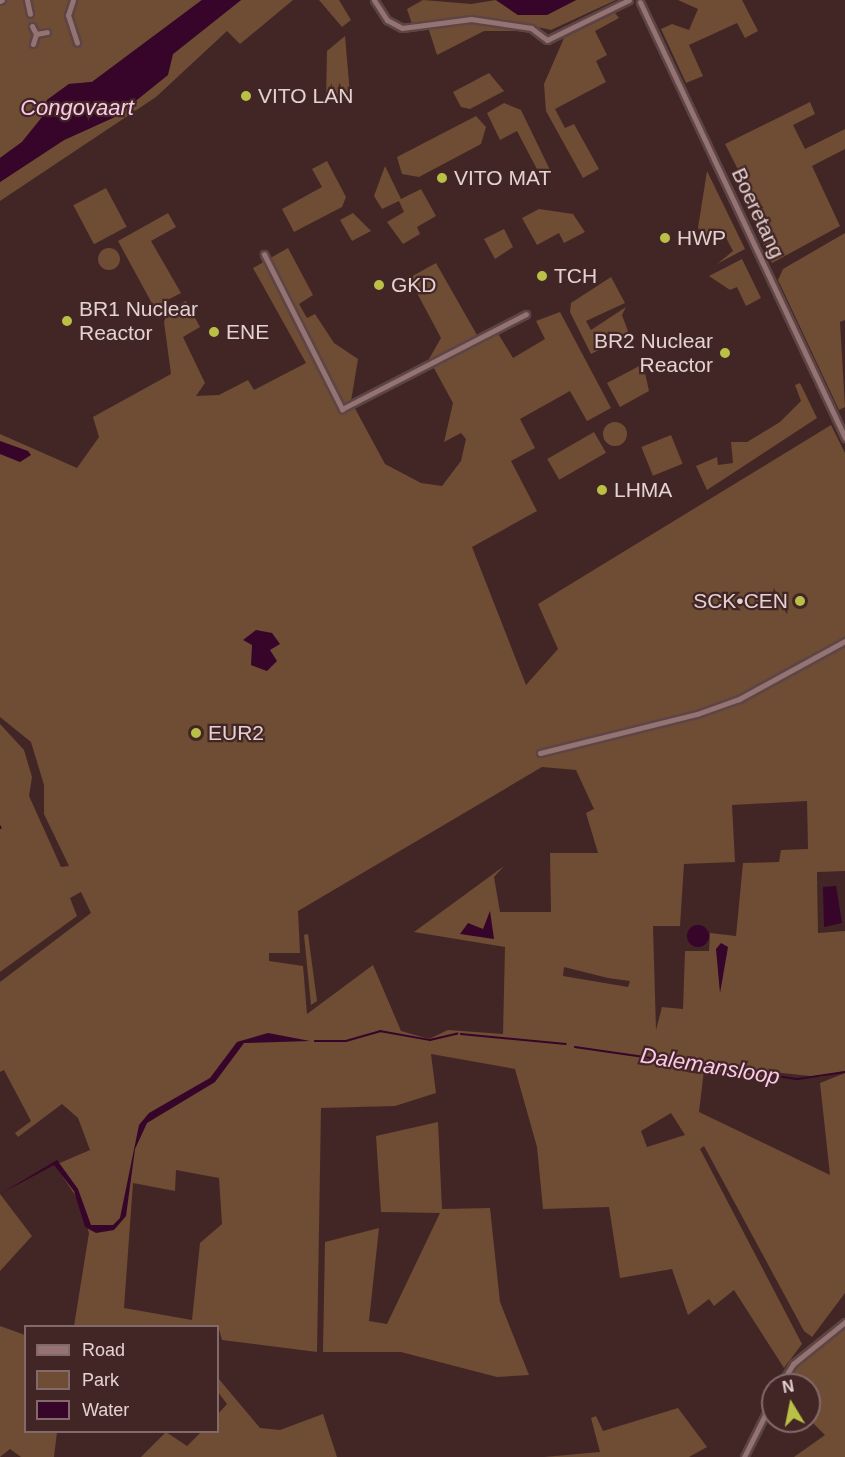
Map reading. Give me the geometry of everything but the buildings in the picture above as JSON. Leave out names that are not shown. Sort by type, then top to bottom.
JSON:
[{"type":"street","points":[[27,0],[30,14]]},
{"type":"street","points":[[73,0],[68,15],[77,43]]},
{"type":"street","name":"Boeretang","points":[[374,0],[387,20],[402,28],[471,19],[531,28],[547,40],[630,0],[641,1],[845,438]]},
{"type":"street","points":[[32,26],[36,34],[33,44]]},
{"type":"street","points":[[36,34],[47,32]]},
{"type":"street","points":[[264,254],[342,409],[526,314]]},
{"type":"street","points":[[540,753],[697,714],[739,699],[845,641]]},
{"type":"street","points":[[787,1373],[793,1364],[845,1322]]},
{"type":"street","points":[[744,1457],[761,1423]]},
{"type":"green space","points":[[7,0],[202,0],[92,82],[69,84],[47,100],[43,116],[22,142],[0,158],[0,5]]},
{"type":"green space","points":[[241,0],[293,0],[240,44],[227,31],[156,97],[0,201],[0,182],[64,140],[117,116],[173,54]]},
{"type":"green space","points":[[319,0],[339,0],[351,20],[342,27]]},
{"type":"green space","points":[[423,0],[471,4],[496,0],[518,15],[546,15],[576,0],[616,0],[551,30],[515,22],[515,31],[484,31],[437,55],[426,21],[412,24],[407,9]]},
{"type":"green space","points":[[678,0],[742,0],[758,31],[745,38],[737,23],[689,45],[703,76],[686,83],[661,29],[672,24],[689,30],[698,9]]},
{"type":"green space","points":[[615,13],[619,18],[595,31],[607,55],[596,61],[606,82],[555,109],[565,128],[574,124],[599,169],[583,178],[546,111],[544,84],[564,38]]},
{"type":"green space","points":[[345,36],[350,94],[336,102],[326,100],[327,51]]},
{"type":"green space","points":[[489,73],[504,91],[470,109],[461,107],[453,92]]},
{"type":"green space","points":[[810,102],[815,114],[793,125],[805,149],[845,129],[845,149],[812,166],[840,226],[772,263],[763,244],[773,238],[725,144]]},
{"type":"green space","points":[[504,103],[521,110],[550,170],[540,175],[517,131],[500,140],[487,113]]},
{"type":"green space","points":[[476,116],[486,127],[481,144],[419,177],[402,174],[397,157]]},
{"type":"green space","points":[[327,161],[346,197],[342,207],[294,232],[282,209],[322,187],[312,169]]},
{"type":"green space","points":[[385,166],[401,199],[421,189],[436,216],[417,227],[420,234],[403,244],[387,222],[404,212],[399,201],[382,209],[374,196]]},
{"type":"green space","points":[[707,171],[745,249],[717,264],[733,251],[723,232],[705,242],[698,228]]},
{"type":"green space","points":[[106,188],[127,227],[94,244],[73,205]]},
{"type":"green space","points":[[539,209],[573,214],[585,232],[564,243],[559,233],[537,245],[522,218]]},
{"type":"green space","points":[[168,213],[176,227],[151,241],[181,293],[154,307],[118,241]]},
{"type":"green space","points":[[353,213],[371,231],[352,241],[340,220]]},
{"type":"green space","points":[[504,229],[513,247],[495,259],[484,239]]},
{"type":"green space","points":[[845,233],[845,320],[840,322],[845,407],[839,410],[778,280],[783,269]]},
{"type":"green space","points":[[109,248],[117,251],[120,259],[117,267],[109,270],[101,267],[98,259],[101,251]]},
{"type":"green space","points":[[288,248],[313,295],[299,304],[307,318],[315,314],[334,343],[358,359],[351,401],[385,464],[421,483],[442,486],[461,461],[466,439],[461,433],[444,442],[453,403],[429,359],[441,338],[409,278],[436,263],[477,335],[494,327],[513,358],[545,339],[536,321],[560,312],[611,408],[587,421],[570,391],[520,419],[535,448],[511,461],[537,511],[472,547],[526,685],[558,649],[538,604],[831,425],[845,453],[845,871],[817,872],[818,933],[845,931],[845,1071],[820,1077],[772,1072],[770,1078],[704,1070],[699,1112],[830,1175],[820,1083],[845,1073],[845,1293],[812,1337],[804,1331],[704,1146],[700,1149],[802,1344],[784,1368],[734,1290],[714,1306],[709,1299],[688,1315],[672,1269],[620,1278],[609,1207],[543,1209],[537,1147],[515,1069],[431,1054],[436,1093],[395,1106],[321,1108],[317,1352],[222,1340],[219,1325],[74,1325],[89,1233],[81,1204],[55,1165],[90,1150],[78,1118],[62,1104],[18,1137],[15,1133],[31,1121],[4,1070],[0,1072],[0,982],[91,913],[81,892],[70,898],[77,916],[0,972],[0,724],[24,750],[32,777],[29,796],[61,867],[69,866],[44,814],[44,785],[31,742],[0,717],[0,434],[77,468],[99,437],[93,417],[171,374],[164,322],[168,311],[186,301],[200,327],[183,337],[205,383],[196,396],[219,395],[248,380],[254,390],[306,363],[253,268]],"holes":[[[542,767],[576,770],[594,809],[586,813],[598,853],[550,853],[551,912],[500,912],[494,877],[504,866],[414,932],[505,947],[503,1034],[448,1030],[429,1039],[401,1031],[373,965],[307,1014],[303,966],[269,961],[269,953],[300,953],[298,911]],[[807,801],[808,849],[781,850],[779,862],[743,863],[736,936],[710,933],[709,951],[685,951],[683,1009],[662,1007],[656,1030],[653,926],[680,926],[684,864],[735,862],[732,805]],[[564,967],[608,978],[630,981],[628,987],[563,976]],[[671,1113],[685,1135],[647,1147],[641,1131]],[[176,1170],[219,1178],[222,1224],[200,1243],[192,1320],[124,1308],[133,1183],[175,1191]]]},
{"type":"green space","points":[[742,259],[761,298],[746,306],[737,287],[730,290],[709,276]]},
{"type":"green space","points":[[611,277],[625,303],[586,321],[591,330],[626,307],[622,315],[629,334],[591,354],[570,312],[571,303]]},
{"type":"green space","points":[[643,364],[649,391],[620,407],[607,383]]},
{"type":"green space","points":[[800,383],[817,418],[707,490],[696,466],[717,457],[718,465],[733,463],[731,442],[747,442],[780,422],[801,401],[795,385]]},
{"type":"green space","points":[[615,422],[624,425],[627,434],[624,443],[615,446],[606,443],[603,434],[606,425]]},
{"type":"green space","points":[[594,432],[606,453],[559,480],[547,459]]},
{"type":"green space","points":[[671,435],[683,464],[653,476],[641,447]]},
{"type":"green space","points":[[308,934],[317,1001],[311,1005],[304,935]]},
{"type":"green space","points":[[438,1122],[442,1209],[490,1208],[500,1302],[529,1375],[497,1377],[401,1352],[323,1352],[325,1242],[379,1228],[369,1321],[387,1324],[440,1213],[381,1212],[376,1136]]},
{"type":"green space","points":[[0,1194],[32,1236],[0,1271]]},
{"type":"green space","points":[[0,1326],[24,1335],[24,1433],[57,1433],[54,1457],[21,1457],[10,1449],[0,1457]]},
{"type":"green space","points":[[845,1327],[845,1457],[794,1457],[825,1435],[821,1431],[821,1373],[793,1373],[799,1364]]},
{"type":"green space","points":[[219,1379],[260,1428],[280,1430],[323,1414],[337,1457],[141,1457],[165,1433],[187,1446],[200,1433],[219,1433],[219,1413],[227,1404],[219,1393]]},
{"type":"green space","points":[[678,1408],[707,1447],[689,1457],[544,1457],[600,1452],[591,1418],[596,1416],[603,1431]]},
{"type":"water","name":"Congovaart","points":[[202,0],[241,0],[173,54],[168,75],[117,116],[64,140],[0,182],[0,158],[22,142],[43,116],[47,100],[69,84],[92,82]]},
{"type":"water","points":[[496,0],[576,0],[547,15],[518,15]]},
{"type":"water","points":[[0,441],[28,451],[31,455],[20,462],[0,454]]},
{"type":"water","points":[[256,630],[272,633],[280,644],[270,650],[277,661],[267,671],[251,665],[252,645],[243,640]]},
{"type":"water","points":[[836,886],[842,923],[824,927],[823,887]]},
{"type":"water","points":[[490,911],[494,939],[460,934],[468,923],[483,929]]},
{"type":"water","points":[[698,925],[706,928],[709,936],[706,944],[698,947],[690,944],[687,936],[690,928]]},
{"type":"water","points":[[721,943],[728,947],[720,993],[716,949]]},
{"type":"water","points":[[268,1033],[310,1041],[244,1043],[215,1082],[147,1123],[135,1149],[126,1216],[114,1230],[96,1233],[85,1227],[74,1191],[54,1165],[0,1194],[57,1160],[78,1189],[91,1225],[113,1225],[120,1218],[139,1125],[149,1113],[210,1078],[237,1042]]},
{"type":"waterway","name":"Dalemansloop","points":[[315,1041],[346,1041],[380,1031],[430,1040],[457,1034]]},
{"type":"waterway","name":"Dalemansloop","points":[[461,1034],[566,1044]]},
{"type":"waterway","name":"Dalemansloop","points":[[575,1047],[798,1079],[845,1072]]},
{"type":"place","name":"VITO LAN","points":[[246,96]]},
{"type":"place","name":"VITO MAT","points":[[442,178]]},
{"type":"place","name":"HWP","points":[[665,238]]},
{"type":"place","name":"TCH","points":[[542,276]]},
{"type":"place","name":"GKD","points":[[379,285]]},
{"type":"place","name":"BR1 Nuclear Reactor","points":[[67,321]]},
{"type":"place","name":"ENE","points":[[214,332]]},
{"type":"place","name":"BR2 Nuclear Reactor","points":[[725,353]]},
{"type":"place","name":"LHMA","points":[[602,490]]},
{"type":"place","name":"SCK•CEN","points":[[800,601]]},
{"type":"place","name":"EUR2","points":[[196,733]]}]
